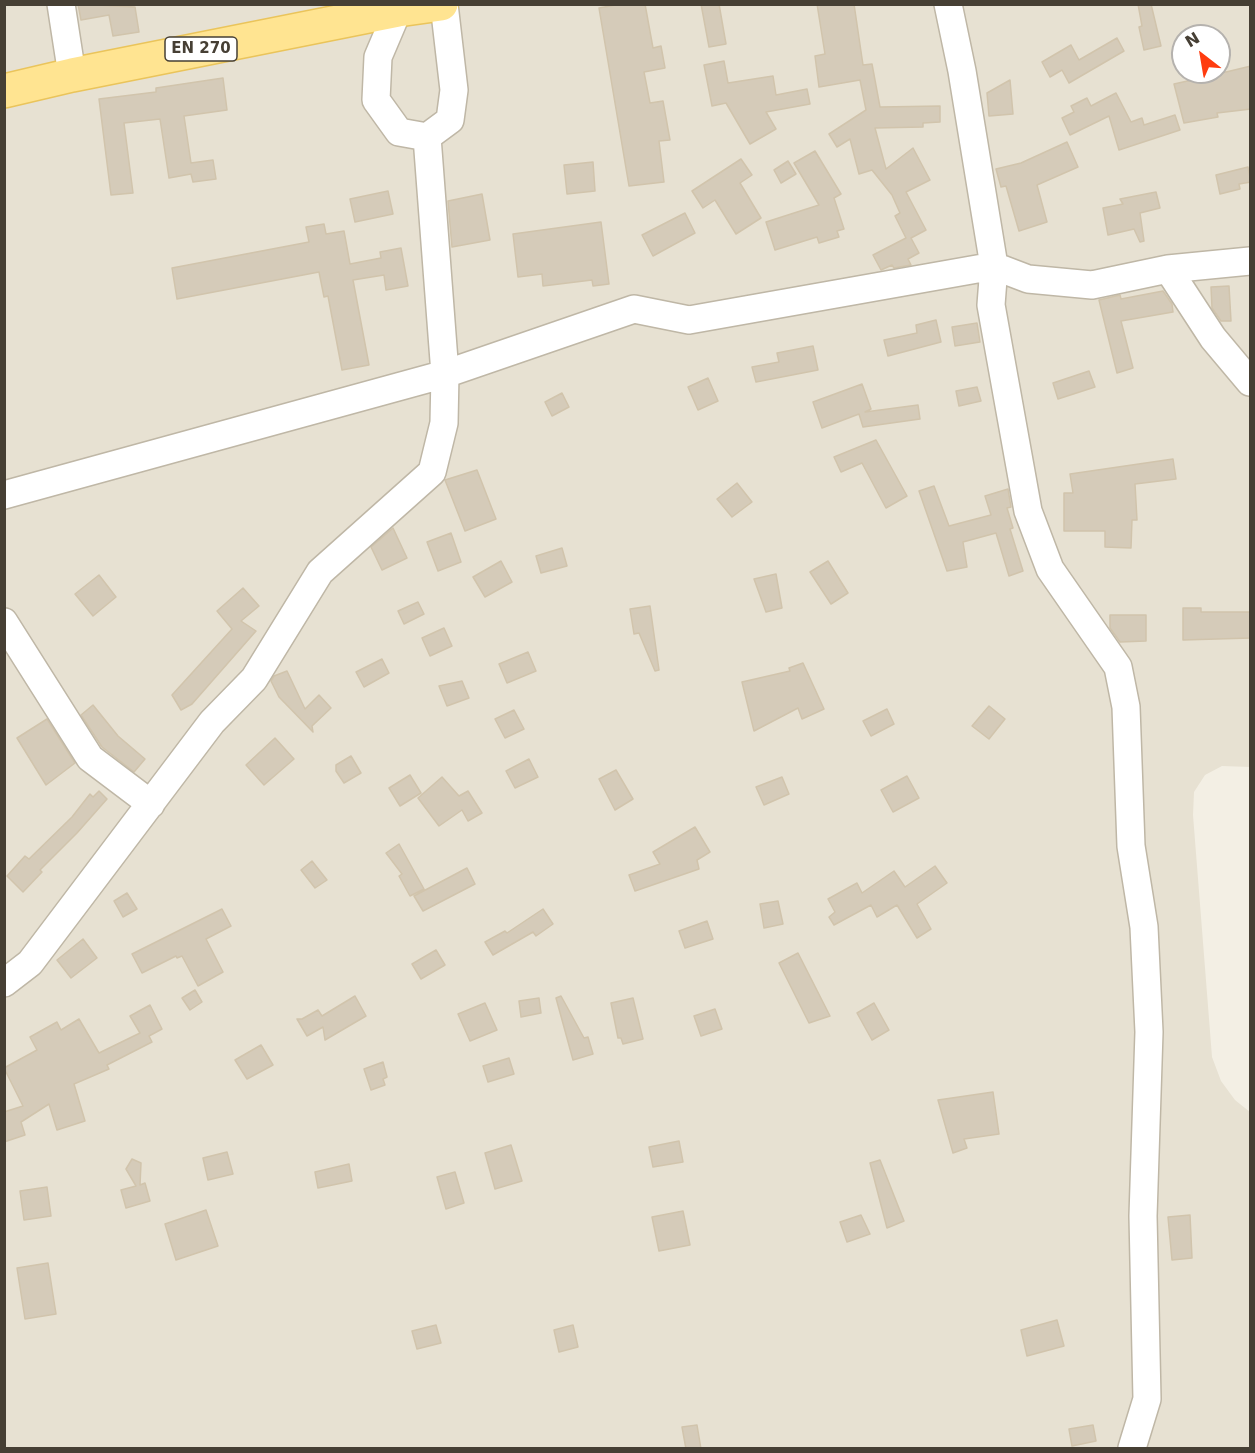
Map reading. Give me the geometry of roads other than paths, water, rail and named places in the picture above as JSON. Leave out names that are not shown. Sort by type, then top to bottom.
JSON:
[{"type":"main road","points":[[397,7],[442,4]]},
{"type":"main road","name":"EN 270","points":[[4,91],[397,7]]},
{"type":"street","points":[[61,4],[72,75]]},
{"type":"street","points":[[397,7],[378,57],[376,100],[399,132],[428,137],[450,120],[454,90],[442,4]]},
{"type":"street","points":[[948,4],[962,71],[994,266],[991,305],[1028,511],[1050,568],[1118,667],[1126,707],[1131,846],[1144,927],[1149,1032],[1143,1216],[1147,1400],[1132,1449]]},
{"type":"street","points":[[4,983],[30,963],[212,722],[254,680],[320,572],[432,472],[444,423],[445,374],[428,137]]},
{"type":"street","points":[[4,495],[445,374],[634,309],[688,320],[994,266],[1028,279],[1092,285],[1168,269],[1251,261]]},
{"type":"street","points":[[1168,269],[1213,338],[1251,382]]},
{"type":"street","points":[[4,622],[90,758],[151,804]]}]
